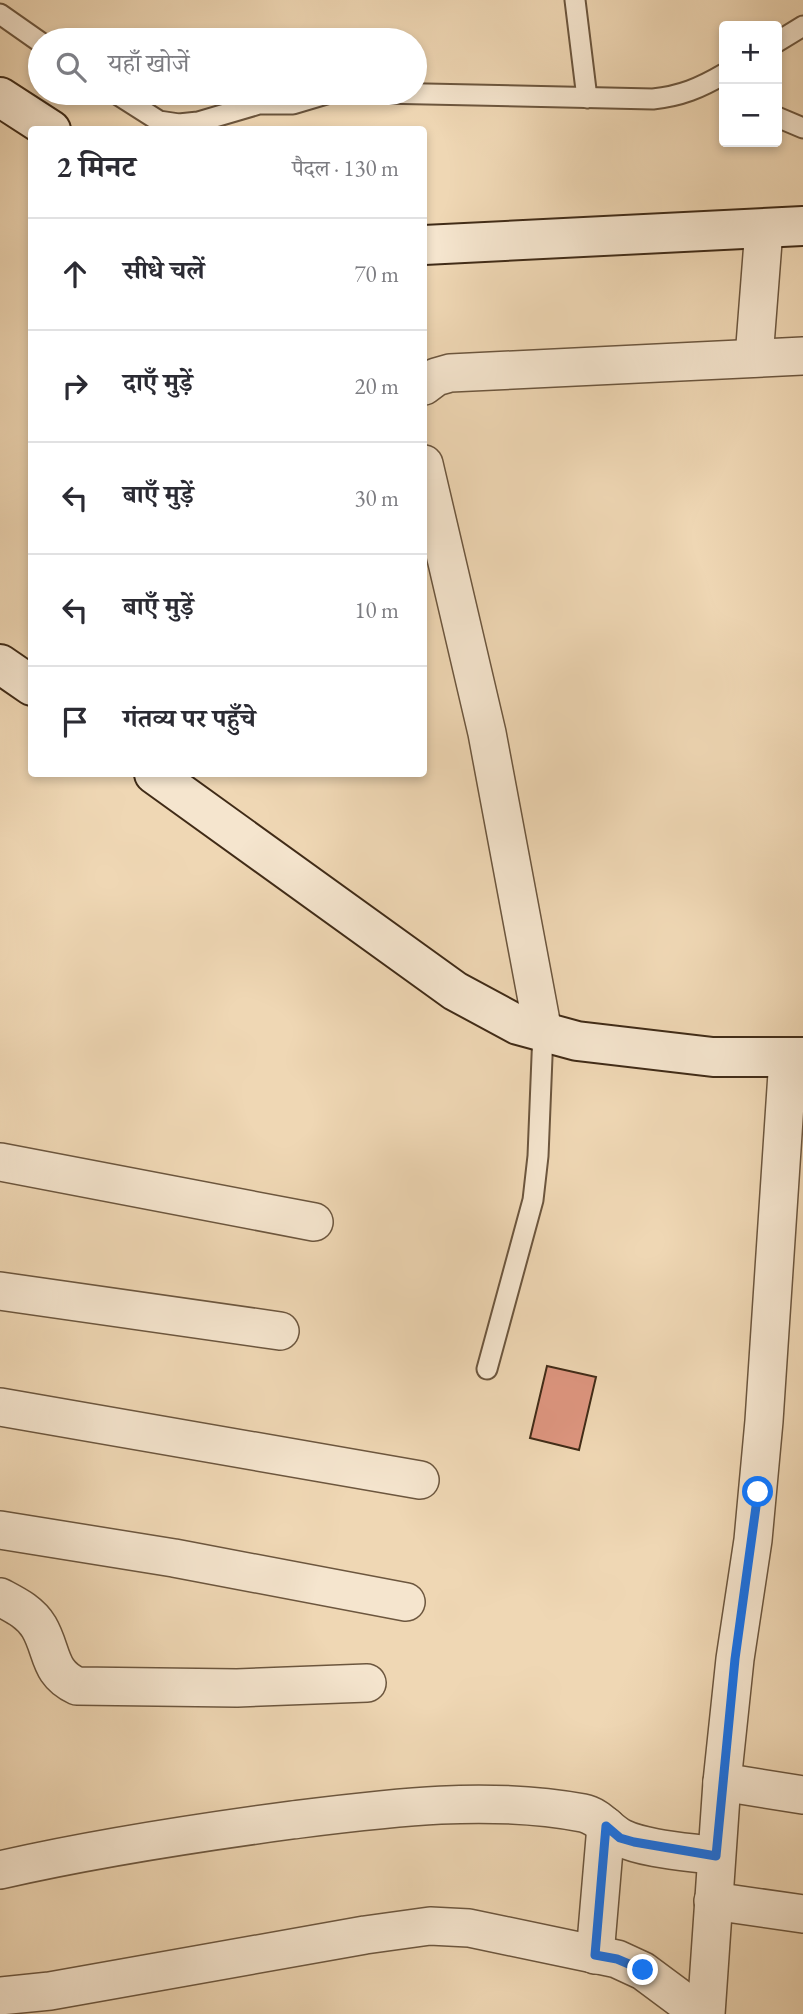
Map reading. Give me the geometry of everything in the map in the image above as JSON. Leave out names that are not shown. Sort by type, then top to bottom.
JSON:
[{"type":"street","points":[[427,245],[803,226]]},
{"type":"street","points":[[754,358],[764,229]]},
{"type":"street","points":[[427,384],[436,377],[450,373],[803,356]]},
{"type":"street","points":[[427,477],[487,733],[543,1032]]},
{"type":"street","points":[[0,664],[28,684]]},
{"type":"street","points":[[158,777],[455,991],[518,1025],[577,1041],[713,1057],[796,1057],[753,1540],[735,1659],[722,1782],[704,2014]]},
{"type":"street","points":[[0,1162],[314,1222]]},
{"type":"street","points":[[0,1291],[280,1331]]},
{"type":"street","points":[[0,1407],[420,1480]]},
{"type":"street","points":[[0,1530],[174,1558],[406,1602]]},
{"type":"street","points":[[0,1597],[23,1609],[33,1618],[40,1628],[55,1668],[64,1680],[77,1686],[237,1688],[367,1683]]},
{"type":"street","points":[[722,1782],[803,1795]]},
{"type":"street","points":[[0,1870],[224,1829],[378,1809],[508,1804],[590,1814],[620,1838],[716,1856]]},
{"type":"street","points":[[595,1955],[606,1826]]},
{"type":"street","points":[[713,1901],[803,1914]]},
{"type":"street","points":[[0,1996],[50,1990],[430,1926],[469,1928],[617,1959],[643,1970],[704,2014]]},
{"type":"lane","points":[[575,0],[587,98]]},
{"type":"lane","points":[[0,14],[28,34]]},
{"type":"lane","points":[[782,39],[803,26]]},
{"type":"lane","points":[[427,94],[653,99],[679,96],[719,81]]},
{"type":"lane","points":[[134,105],[159,121],[179,124],[198,122],[256,105]]},
{"type":"lane","points":[[782,119],[803,128]]},
{"type":"lane","points":[[487,1369],[533,1200],[538,1156],[543,1032]]},
{"type":"building","points":[[547,1366],[596,1377],[579,1450],[530,1438]]},
{"type":"route","points":[[643,1970],[617,1959],[595,1955],[606,1826],[620,1838],[634,1842],[716,1856],[735,1659],[758,1492]]}]
